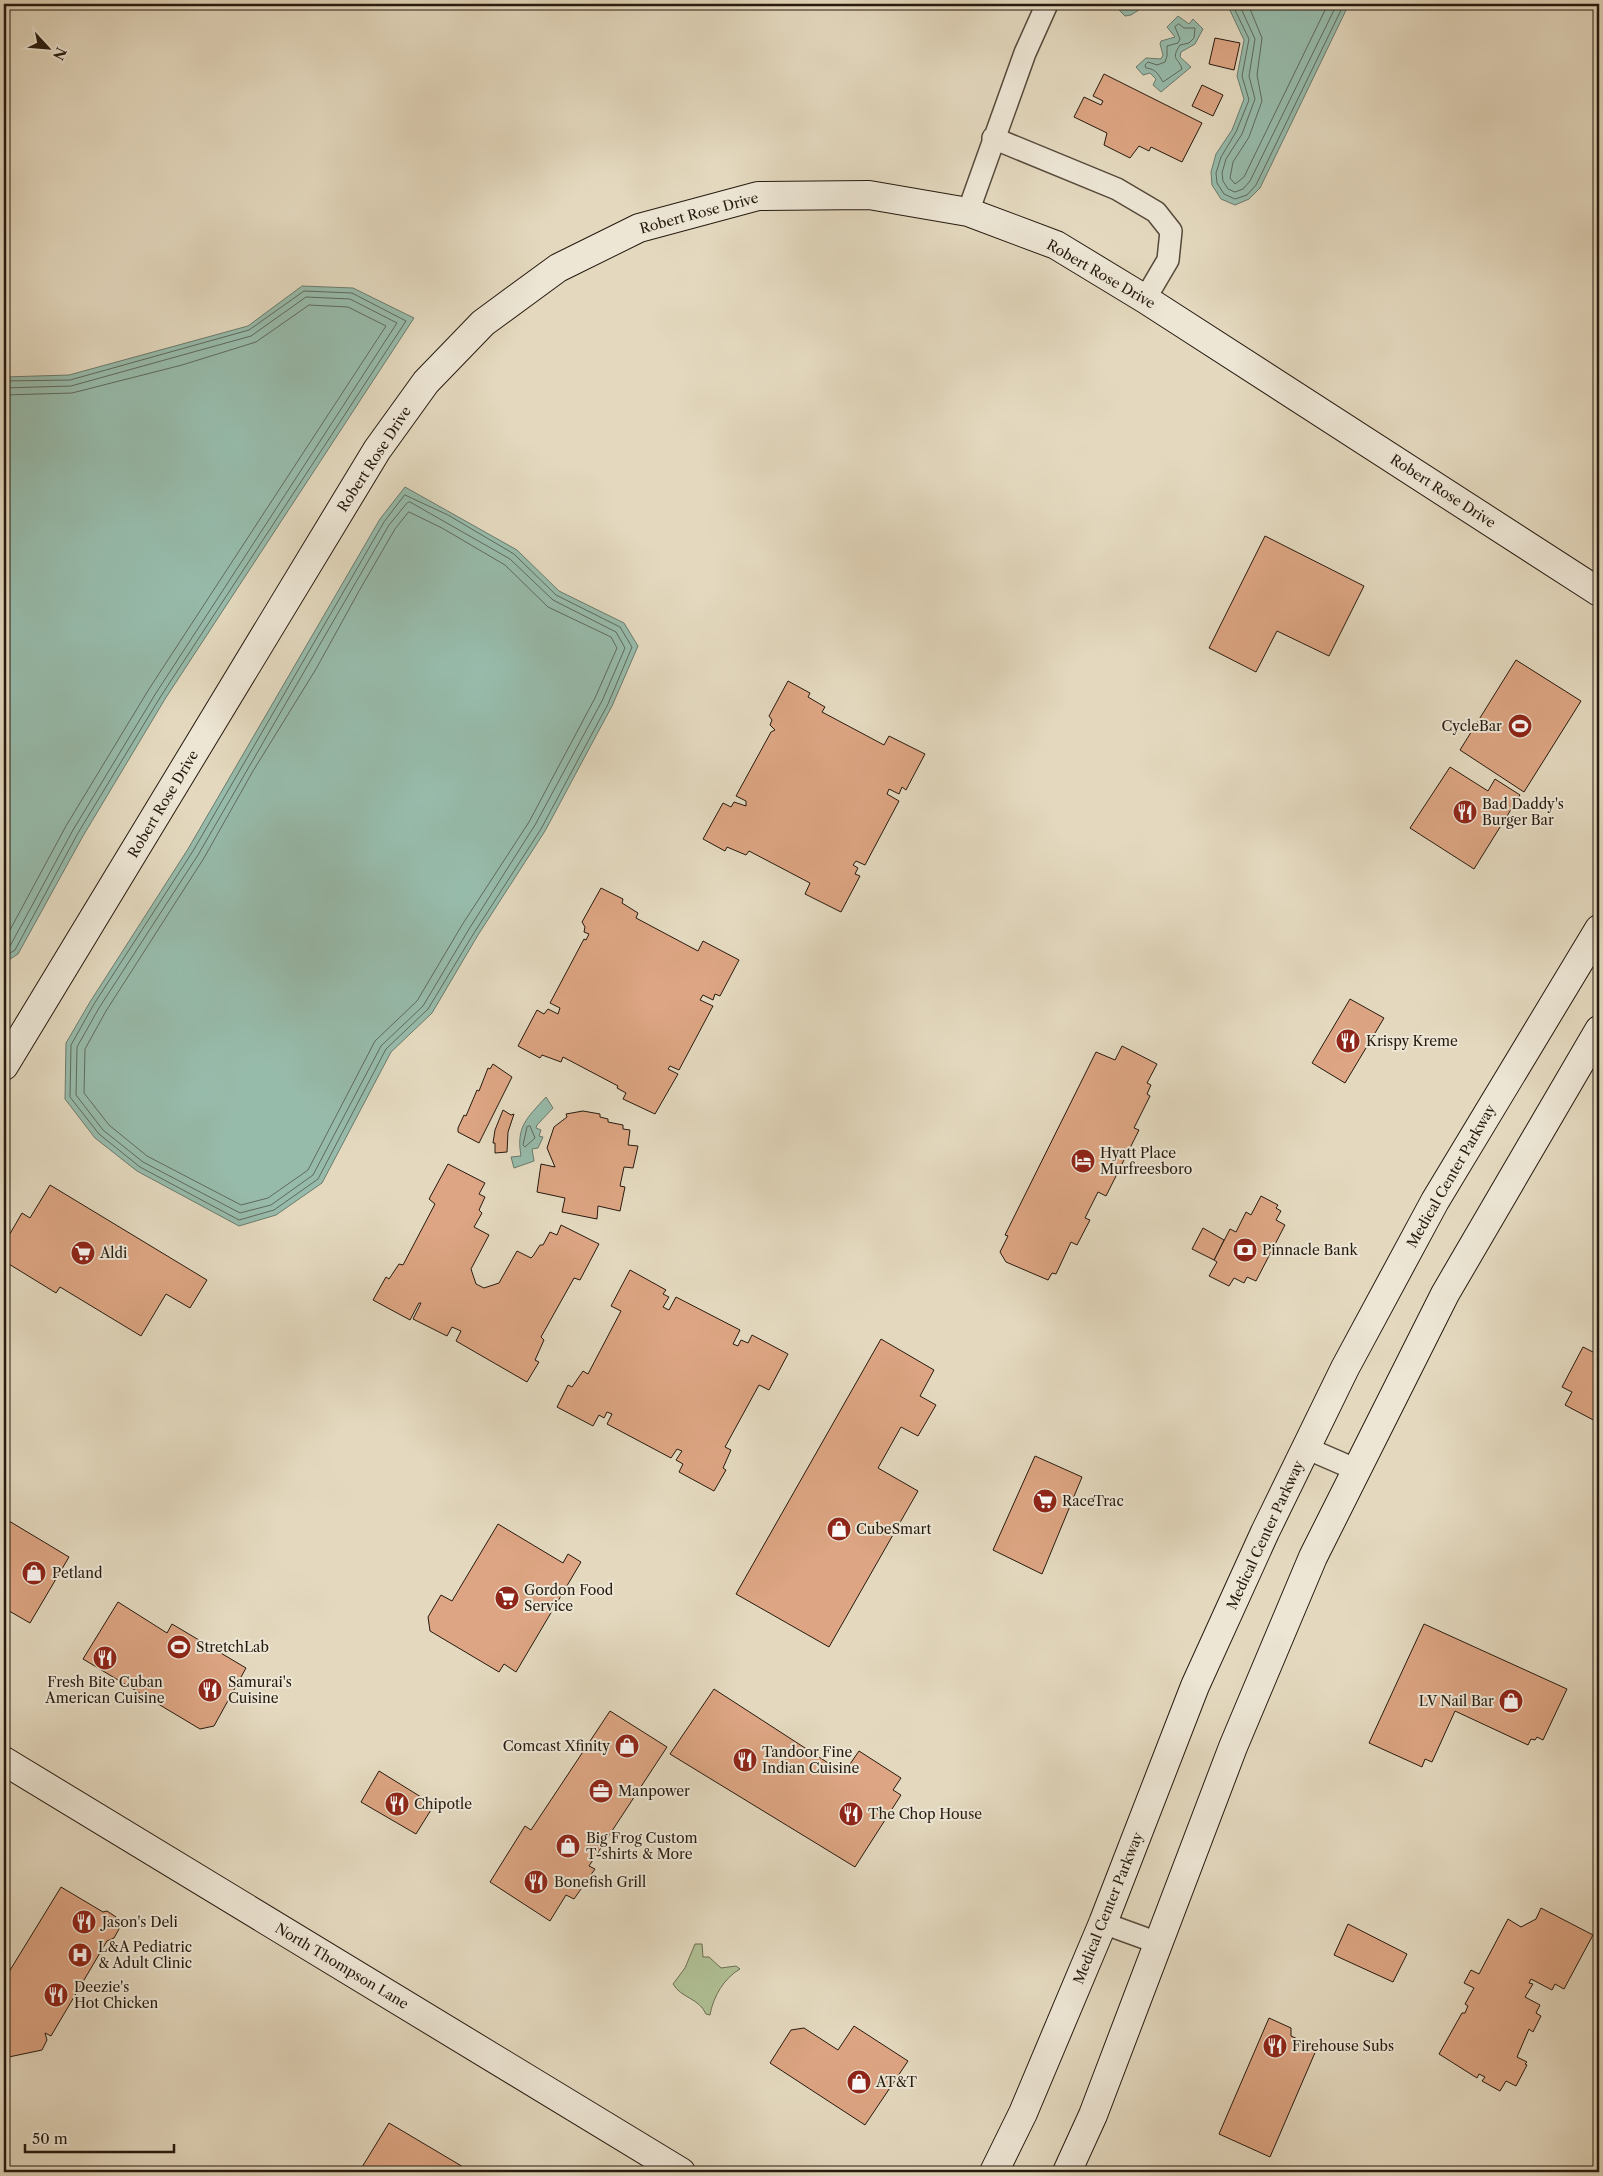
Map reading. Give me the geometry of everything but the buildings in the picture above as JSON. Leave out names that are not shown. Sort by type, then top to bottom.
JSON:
[{"type":"main road","name":"Robert Rose Drive","points":[[5,1062],[377,450],[426,382],[482,323],[558,268],[639,228],[758,196],[869,195],[968,212],[1056,245],[1145,299],[1599,592]]},
{"type":"main road","name":"Medical Center Parkway","points":[[994,2172],[1023,2113],[1103,1923],[1195,1686],[1306,1448],[1345,1368],[1435,1201],[1599,929]]},
{"type":"main road","points":[[1067,2172],[1093,2115],[1233,1746],[1313,1557],[1445,1294],[1599,1030]]},
{"type":"main road","name":"North Thompson Lane","points":[[4,1761],[681,2172]]},
{"type":"street","points":[[968,212],[993,138],[1032,35],[1047,4]]},
{"type":"street","points":[[993,138],[1117,189],[1156,212],[1171,231],[1168,260],[1145,299]]},
{"type":"street","points":[[1306,1448],[1357,1470]]},
{"type":"street","points":[[1103,1923],[1158,1943]]},
{"type":"shaded area","points":[[695,1944],[702,1944],[703,1957],[709,1957],[721,1968],[736,1966],[740,1969],[729,1977],[720,1989],[710,2015],[706,2014],[699,2005],[676,1989],[673,1984],[685,1968]]},
{"type":"water","points":[[1113,4],[1148,4],[1131,15],[1125,16]]},
{"type":"water","points":[[1227,4],[1349,4],[1260,188],[1249,199],[1235,205],[1221,199],[1212,185],[1211,172],[1216,154],[1232,130],[1244,99],[1237,76],[1244,40]]},
{"type":"water","points":[[1178,16],[1189,24],[1193,19],[1203,29],[1195,44],[1181,52],[1180,57],[1191,67],[1161,92],[1153,85],[1156,79],[1150,73],[1143,75],[1136,67],[1146,58],[1161,59],[1163,55],[1161,41],[1175,37],[1167,27]]},
{"type":"water","points":[[302,286],[353,288],[414,318],[165,699],[83,836],[18,954],[4,963],[4,377],[69,375],[248,326]]},
{"type":"water","points":[[405,487],[517,550],[559,591],[624,623],[638,646],[612,706],[545,831],[478,935],[432,1013],[391,1052],[322,1183],[276,1215],[239,1226],[137,1171],[95,1138],[65,1099],[66,1043],[90,1002],[188,849],[380,519]]},
{"type":"water","points":[[546,1097],[553,1108],[537,1125],[536,1128],[541,1130],[539,1136],[543,1137],[538,1148],[532,1149],[534,1161],[514,1168],[511,1157],[521,1156],[521,1130],[533,1111]]},
{"type":"place","name":"CycleBar","points":[[1520,726]]},
{"type":"place","name":"Bad Daddy's Burger Bar","points":[[1465,812]]},
{"type":"place","name":"Krispy Kreme","points":[[1348,1041]]},
{"type":"place","name":"Hyatt Place Murfreesboro","points":[[1083,1161]]},
{"type":"place","name":"Pinnacle Bank","points":[[1245,1250]]},
{"type":"place","name":"Aldi","points":[[83,1253]]},
{"type":"place","name":"RaceTrac","points":[[1045,1501]]},
{"type":"place","name":"CubeSmart","points":[[839,1529]]},
{"type":"place","name":"Petland","points":[[34,1573]]},
{"type":"place","name":"Gordon Food Service","points":[[507,1598]]},
{"type":"place","name":"StretchLab","points":[[179,1647]]},
{"type":"place","name":"Fresh Bite Cuban American Cuisine","points":[[105,1658]]},
{"type":"place","name":"Samurai's Cuisine","points":[[210,1690]]},
{"type":"place","name":"LV Nail Bar","points":[[1511,1701]]},
{"type":"place","name":"Comcast Xfinity","points":[[627,1746]]},
{"type":"place","name":"Tandoor Fine Indian Cuisine","points":[[745,1760]]},
{"type":"place","name":"Manpower","points":[[601,1791]]},
{"type":"place","name":"Chipotle","points":[[397,1804]]},
{"type":"place","name":"The Chop House","points":[[851,1814]]},
{"type":"place","name":"Big Frog Custom T-shirts & More","points":[[568,1846]]},
{"type":"place","name":"Bonefish Grill","points":[[536,1882]]},
{"type":"place","name":"Jason's Deli","points":[[84,1922]]},
{"type":"place","name":"L&A Pediatric & Adult Clinic","points":[[80,1955]]},
{"type":"place","name":"Deezie's Hot Chicken","points":[[56,1995]]},
{"type":"place","name":"Firehouse Subs","points":[[1275,2046]]},
{"type":"place","name":"AT&T","points":[[859,2082]]}]
